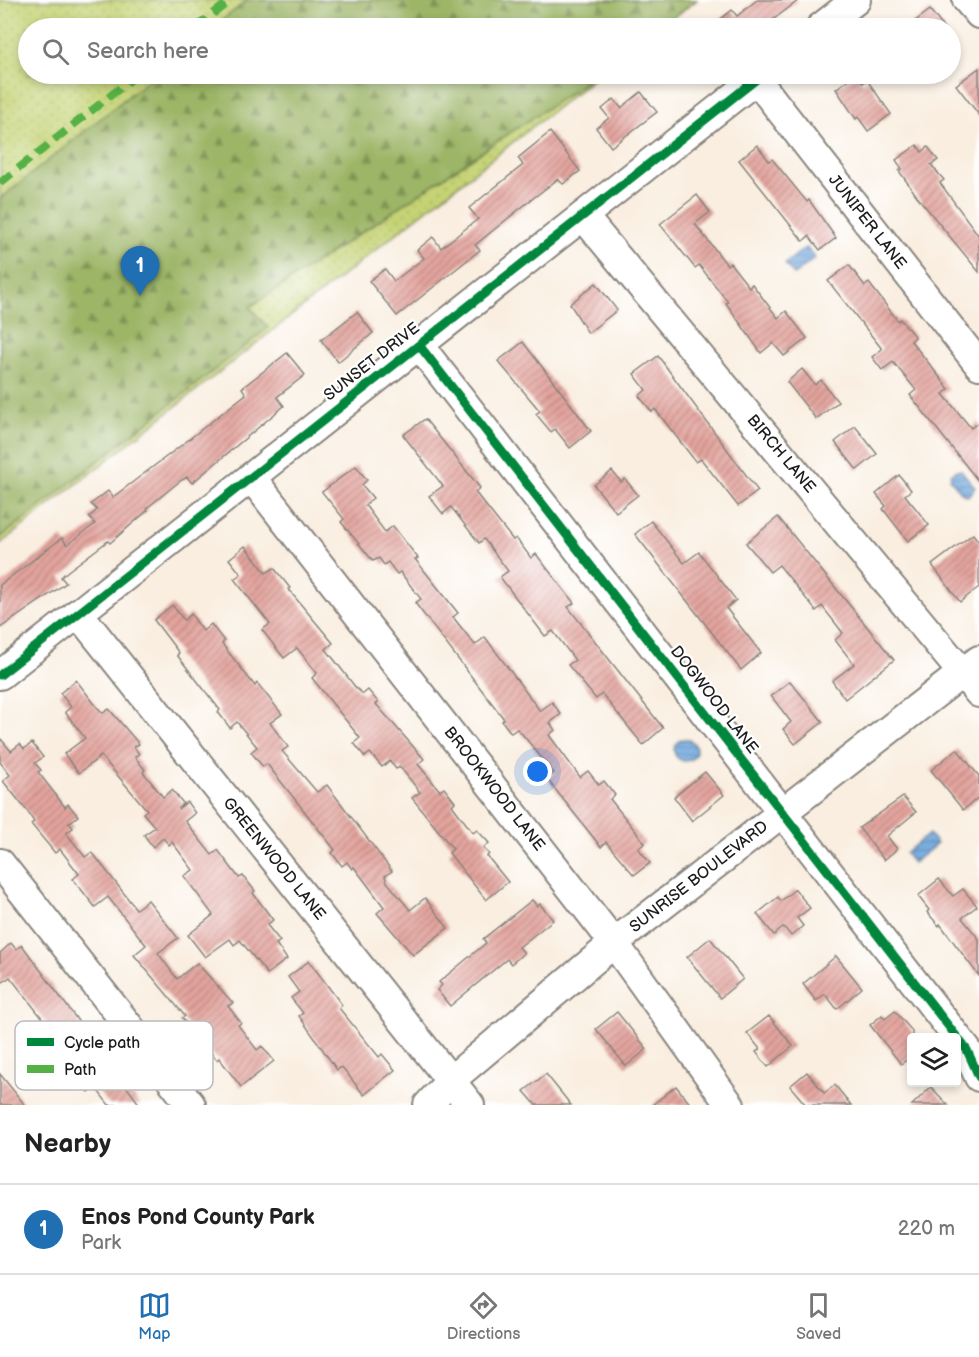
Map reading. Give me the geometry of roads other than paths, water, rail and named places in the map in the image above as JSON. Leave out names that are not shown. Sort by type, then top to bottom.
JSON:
[{"type":"street","points":[[833,18],[856,0]]},
{"type":"street","points":[[967,0],[979,14]]},
{"type":"street","name":"SUNSET DRIVE","points":[[0,675],[749,84]]},
{"type":"street","name":"JUNIPER LANE","points":[[765,84],[979,365]]},
{"type":"street","name":"BIRCH LANE","points":[[583,216],[974,675]]},
{"type":"street","name":"DOGWOOD LANE","points":[[419,345],[967,1050],[979,1077]]},
{"type":"street","name":"BROOKWOOD LANE","points":[[251,477],[614,943],[730,1105]]},
{"type":"street","name":"GREENWOOD LANE","points":[[78,613],[470,1105]]},
{"type":"street","name":"SUNRISE BOULEVARD","points":[[428,1105],[451,1080],[614,943],[783,812],[974,675]]},
{"type":"street","points":[[0,863],[125,1021]]},
{"type":"street","points":[[179,1090],[191,1105]]},
{"type":"water","points":[[806,247],[815,258],[794,275],[785,264]]},
{"type":"water","points":[[961,470],[975,487],[968,496],[963,494],[950,479],[951,474]]},
{"type":"water","points":[[685,739],[693,742],[696,750],[693,758],[685,761],[677,758],[674,750],[677,742]]},
{"type":"water","points":[[929,834],[937,844],[913,863],[905,853]]},
{"type":"place","name":"Enos Pond County Park","points":[[140,296]]}]
